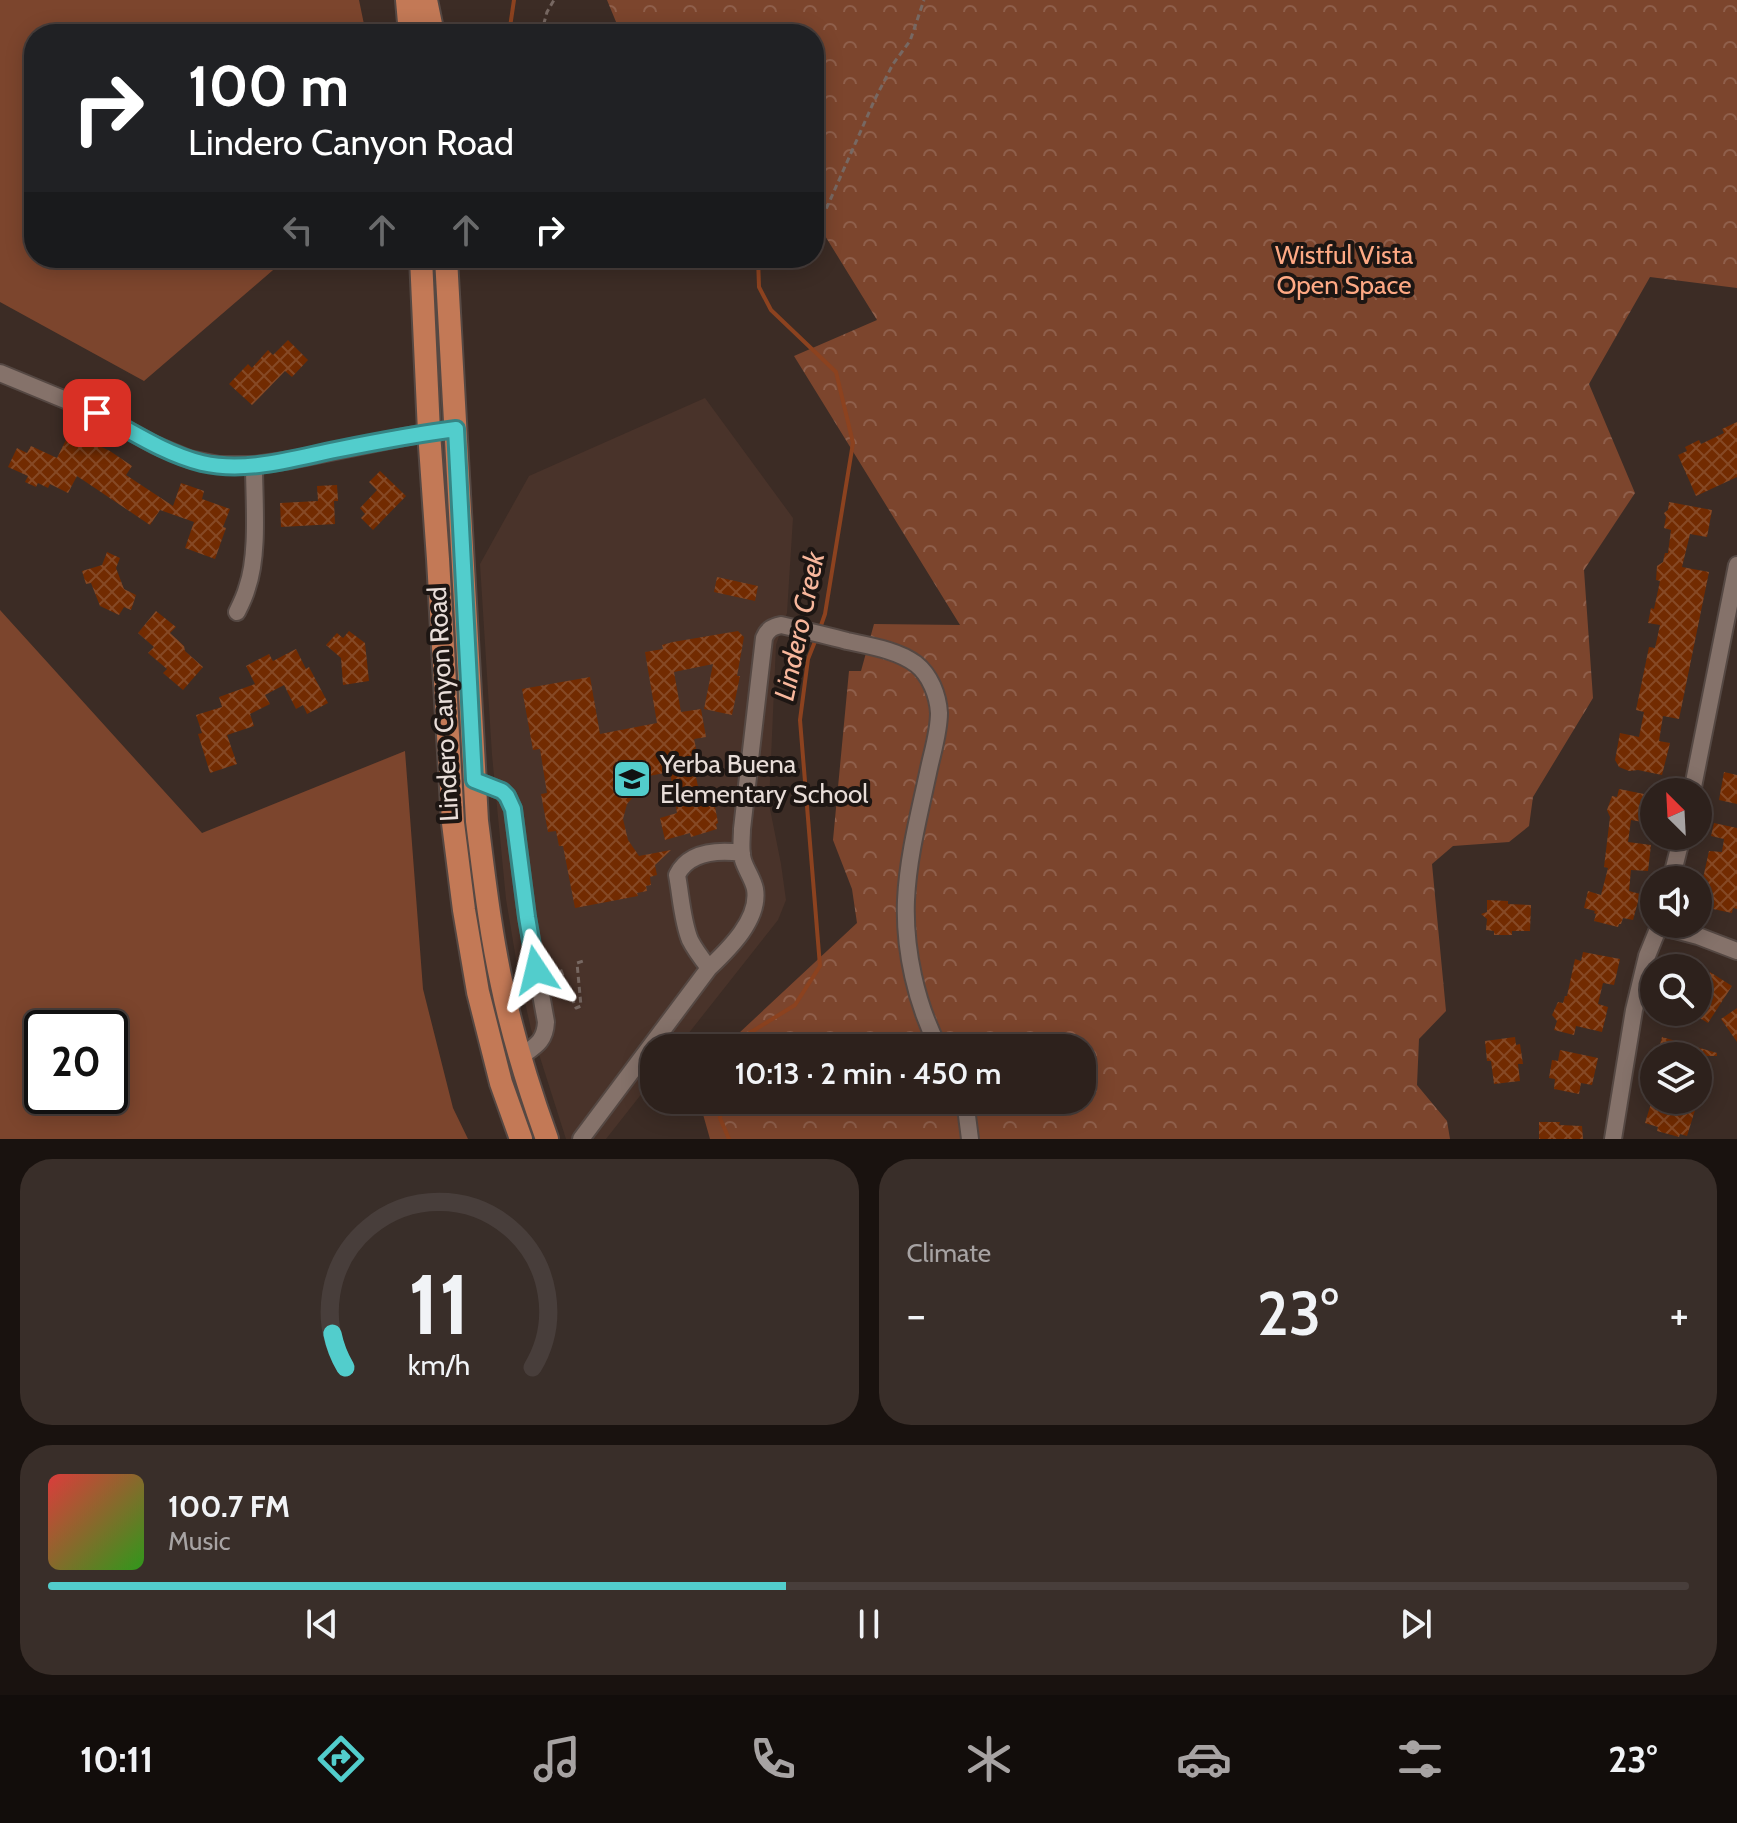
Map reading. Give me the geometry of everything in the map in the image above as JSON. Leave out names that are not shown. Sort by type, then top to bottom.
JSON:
[{"type":"main road","points":[[407,0],[409,24]]},
{"type":"main road","points":[[426,0],[431,24]]},
{"type":"main road","name":"Lindero Canyon Road","points":[[421,268],[453,823],[478,992],[501,1083],[521,1139]]},
{"type":"main road","name":"Lindero Canyon Road","points":[[447,268],[477,821],[502,986],[520,1057],[547,1139]]},
{"type":"street","points":[[0,373],[97,413],[155,445],[189,459],[219,465],[254,465],[456,429]]},
{"type":"street","points":[[237,612],[249,586],[252,563],[254,465]]},
{"type":"street","points":[[1695,778],[1737,565]]},
{"type":"street","points":[[581,1139],[709,968],[728,949],[754,907],[755,889],[744,863],[742,829],[764,638],[772,628],[781,625],[894,653],[917,665],[936,693],[939,712],[937,732],[912,851],[906,901],[913,974],[933,1034]]},
{"type":"street","points":[[474,780],[502,791],[513,809],[527,917],[546,1022],[544,1036],[520,1057]]},
{"type":"street","points":[[709,968],[695,949],[686,928],[677,875],[693,858],[721,851],[742,853]]},
{"type":"street","points":[[1613,1139],[1634,1010],[1655,938]]},
{"type":"street","points":[[1703,938],[1737,951]]},
{"type":"street","points":[[968,1114],[970,1139]]},
{"type":"path","points":[[544,24],[554,0]]},
{"type":"path","points":[[824,214],[875,99],[893,64],[910,41],[924,0]]},
{"type":"path","points":[[555,981],[552,969],[560,968],[576,1008],[581,1006],[577,963],[583,961]]},
{"type":"shaded area","name":"Yerba Buena Elementary School","points":[[705,398],[793,518],[787,613],[776,645],[769,804],[786,900],[778,920],[688,1034],[640,1034],[640,1096],[606,1139],[566,1139],[531,1029],[506,899],[492,755],[480,564],[529,476]]},
{"type":"green space","points":[[0,0],[359,0],[364,24],[24,24],[24,268],[275,268],[144,381],[0,302]]},
{"type":"green space","name":"Wistful Vista Open Space","points":[[607,0],[1737,0],[1737,288],[1650,277],[1589,384],[1635,493],[1584,570],[1593,698],[1533,797],[1529,826],[1509,842],[1453,846],[1432,864],[1446,1011],[1419,1039],[1417,1085],[1447,1121],[1450,1139],[710,1139],[703,1114],[1096,1114],[1096,1034],[738,1034],[857,923],[852,889],[833,840],[849,671],[861,671],[874,624],[960,625],[794,356],[877,320],[824,234],[824,24],[617,24]]},
{"type":"green space","points":[[0,610],[202,833],[405,751],[423,989],[453,1108],[468,1139],[0,1139]]},
{"type":"building","points":[[288,340],[308,360],[292,377],[285,371],[252,405],[229,384],[248,364],[252,368],[268,350],[273,355]]},
{"type":"building","points":[[1737,422],[1737,477],[1696,496],[1678,455],[1687,451],[1685,447],[1699,440],[1701,444],[1724,433],[1722,429]]},
{"type":"building","points":[[70,432],[110,451],[132,466],[126,475],[173,506],[181,483],[204,491],[202,499],[230,509],[215,559],[185,548],[194,522],[160,510],[150,525],[77,476],[68,493],[50,484],[48,488],[38,483],[36,487],[25,482],[28,476],[8,467],[17,448],[27,453],[31,446],[57,458]]},
{"type":"building","points":[[380,471],[406,496],[373,530],[361,518],[365,514],[360,508],[377,490],[369,482]]},
{"type":"building","points":[[337,485],[335,524],[281,527],[280,503],[318,501],[317,486]]},
{"type":"building","points":[[1669,502],[1712,510],[1707,537],[1690,534],[1682,567],[1709,572],[1679,719],[1663,716],[1659,741],[1670,743],[1662,775],[1629,771],[1619,767],[1615,760],[1620,733],[1639,737],[1644,712],[1636,710],[1649,647],[1655,648],[1660,625],[1648,623],[1660,581],[1656,580],[1657,566],[1668,553],[1671,530],[1664,528],[1664,513],[1668,510]]},
{"type":"building","points":[[107,552],[120,558],[116,568],[124,589],[136,595],[131,610],[124,607],[119,615],[100,606],[91,583],[86,584],[82,571],[102,565]]},
{"type":"building","points":[[717,577],[758,586],[755,601],[714,592]]},
{"type":"building","points":[[156,611],[176,627],[170,633],[203,667],[183,690],[163,673],[167,669],[148,653],[154,647],[138,633]]},
{"type":"building","points":[[349,631],[365,643],[369,681],[343,685],[341,658],[326,645],[337,633],[343,638]]},
{"type":"building","points":[[738,631],[744,637],[732,715],[704,709],[713,664],[674,672],[681,712],[701,709],[706,737],[694,739],[700,767],[694,768],[699,791],[707,790],[714,801],[717,829],[691,837],[690,833],[665,840],[660,818],[677,813],[670,772],[633,779],[650,791],[634,796],[627,804],[623,819],[628,840],[639,856],[671,850],[655,865],[657,875],[650,877],[651,885],[646,886],[647,891],[637,893],[638,896],[575,908],[563,846],[559,846],[556,831],[548,832],[541,794],[547,793],[540,749],[533,750],[522,689],[590,677],[600,734],[657,723],[645,652],[663,649],[662,645],[673,642]]},
{"type":"building","points":[[296,649],[328,703],[307,714],[303,705],[296,709],[284,685],[265,695],[270,704],[250,714],[254,726],[227,735],[237,764],[210,773],[198,734],[202,733],[196,715],[222,707],[219,697],[255,684],[246,666],[269,654],[273,661]]},
{"type":"building","points":[[1724,772],[1737,775],[1737,804],[1719,800]]},
{"type":"building","points":[[1619,789],[1640,793],[1640,822],[1631,820],[1628,842],[1640,844],[1640,850],[1650,850],[1649,866],[1640,866],[1640,871],[1631,870],[1629,891],[1640,894],[1633,920],[1623,918],[1618,927],[1594,921],[1595,911],[1584,908],[1588,891],[1601,895],[1608,868],[1604,867],[1610,817],[1607,810],[1612,796],[1617,797]]},
{"type":"building","points":[[1714,823],[1737,828],[1737,909],[1733,908],[1732,913],[1713,909],[1712,866],[1706,866],[1709,851],[1722,852],[1724,839],[1712,836]]},
{"type":"building","points":[[1487,900],[1531,905],[1530,931],[1494,935],[1494,931],[1486,930],[1487,919],[1481,914],[1487,912]]},
{"type":"building","points":[[1583,952],[1620,959],[1614,985],[1603,983],[1598,1004],[1608,1007],[1602,1032],[1576,1026],[1574,1035],[1554,1030],[1557,1021],[1552,1015],[1558,1002],[1563,1003],[1567,996],[1575,959],[1581,961]]},
{"type":"building","points":[[1712,973],[1732,986],[1712,1017]]},
{"type":"building","points":[[1737,1008],[1737,1042],[1721,1019]]},
{"type":"building","points":[[1515,1037],[1516,1045],[1520,1044],[1523,1064],[1518,1064],[1520,1081],[1494,1084],[1485,1041]]},
{"type":"building","points":[[1662,1037],[1679,1042],[1661,1042]]},
{"type":"building","points":[[1560,1050],[1598,1058],[1592,1085],[1581,1083],[1579,1094],[1554,1089],[1555,1079],[1549,1078],[1552,1060],[1558,1061]]},
{"type":"building","points":[[1648,1114],[1694,1114],[1687,1136],[1657,1131],[1658,1127],[1645,1123]]},
{"type":"building","points":[[1539,1122],[1582,1126],[1583,1139],[1539,1139]]},
{"type":"waterway","name":"Lindero Creek","points":[[510,24],[514,0]]},
{"type":"waterway","name":"Lindero Creek","points":[[758,268],[759,287],[771,310],[836,372],[853,443],[825,614],[819,631]]},
{"type":"waterway","name":"Lindero Creek","points":[[748,1034],[795,1005],[820,966],[800,720],[808,659],[816,639]]},
{"type":"waterway","name":"Lindero Creek","points":[[720,1114],[729,1139]]},
{"type":"place","name":"Yerba Buena Elementary School","points":[[632,779]]},
{"type":"route","points":[[97,413],[155,445],[189,459],[237,466],[291,460],[456,429],[474,780],[502,791],[513,809],[536,970]]}]
